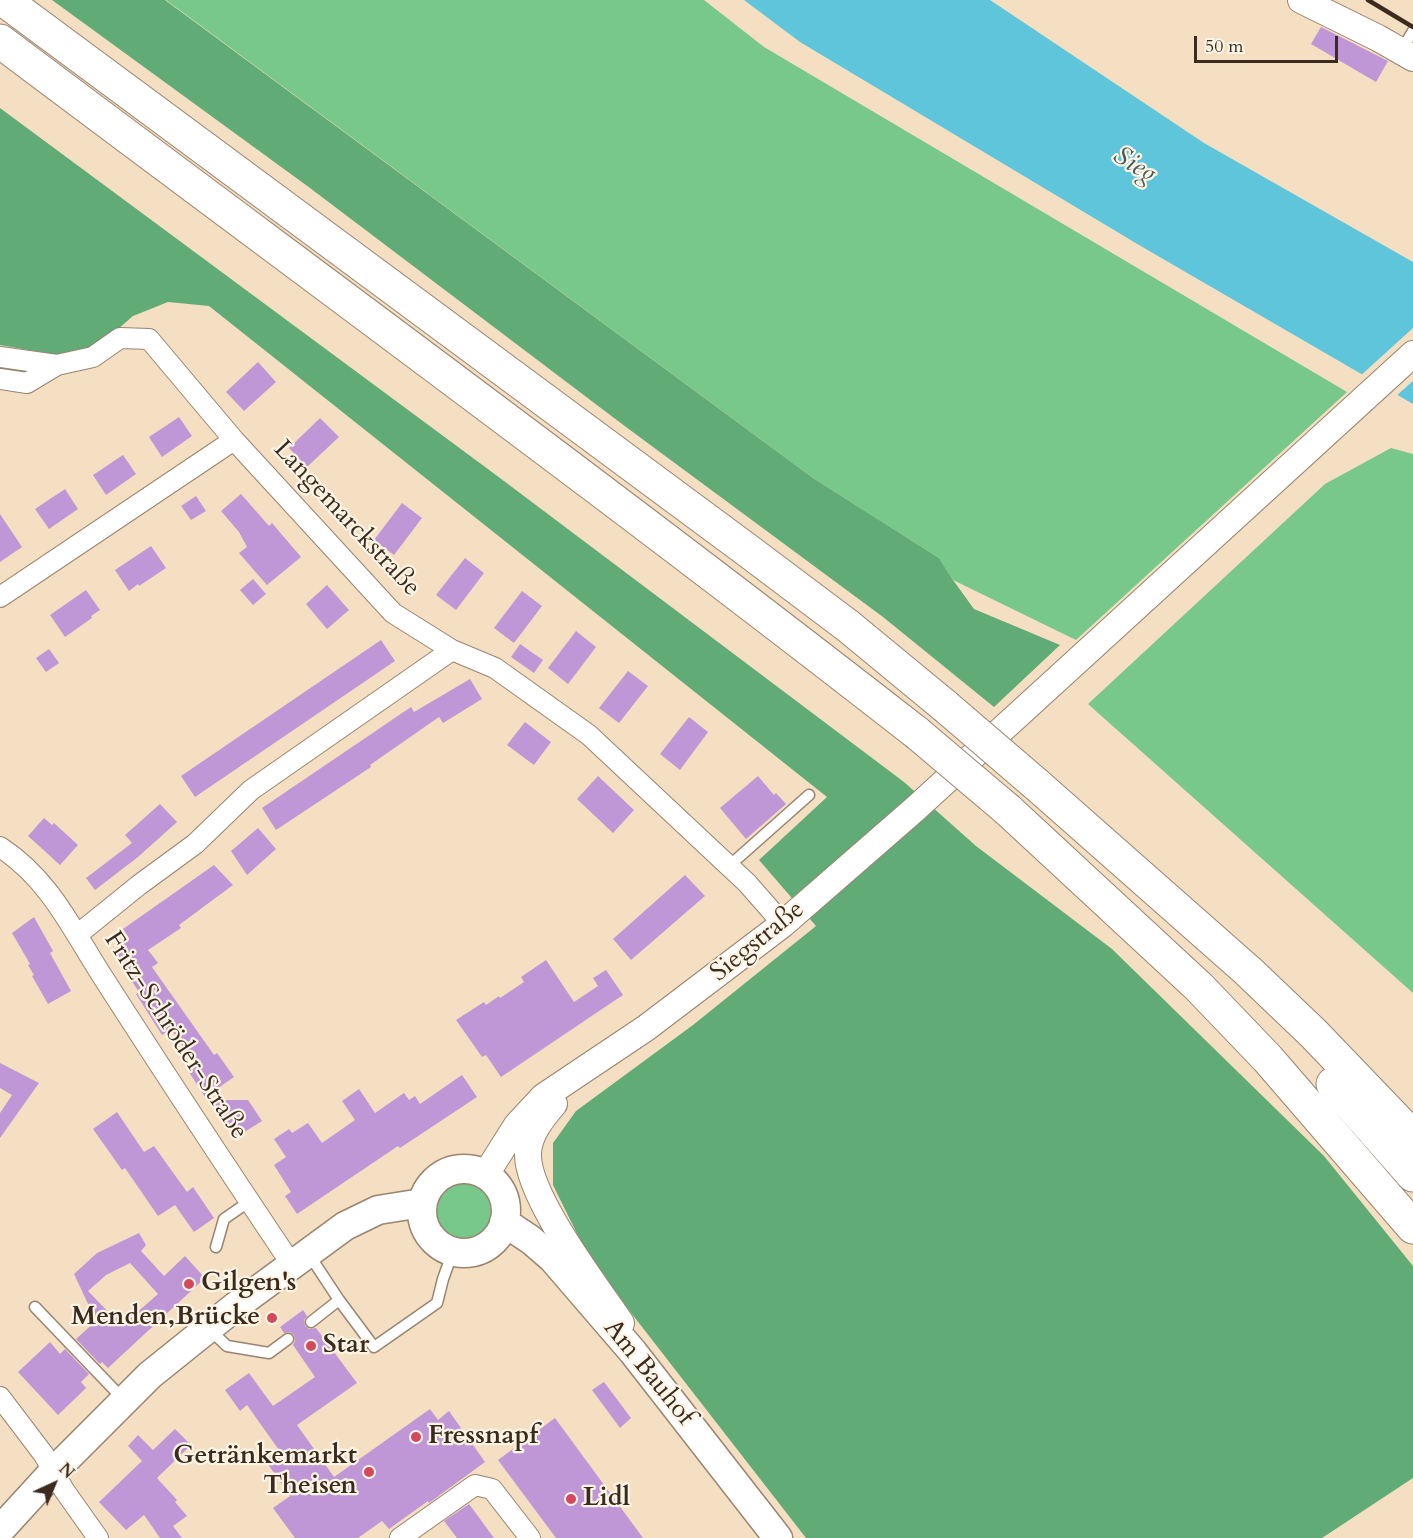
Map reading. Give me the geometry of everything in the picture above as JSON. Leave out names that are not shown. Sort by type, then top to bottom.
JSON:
[{"type":"highway","points":[[4,0],[848,626],[1036,784],[1248,970],[1313,1033],[1413,1137]]},
{"type":"highway","points":[[0,41],[701,565],[917,733],[1008,810],[1199,987],[1268,1059],[1413,1227]]},
{"type":"highway","points":[[1138,875],[1217,954],[1284,1027],[1413,1175]]},
{"type":"main road","points":[[459,1169],[473,1169],[486,1174],[496,1183],[503,1195],[506,1208],[499,1234],[490,1244],[466,1253],[453,1251],[432,1239],[425,1228],[422,1203],[426,1191],[435,1180],[446,1172],[459,1169]]},
{"type":"main road","points":[[0,1530],[54,1471],[150,1375],[208,1329],[345,1226],[378,1210],[422,1203]]},
{"type":"main road","name":"Am Bauhof","points":[[504,1222],[531,1240],[553,1259],[633,1352],[778,1538]]},
{"type":"street","points":[[1302,0],[1409,47]]},
{"type":"street","name":"Langemarckstraße","points":[[57,365],[93,357],[120,338],[149,339],[234,440],[393,613],[452,650],[495,668],[589,735],[747,883],[783,924]]},
{"type":"street","name":"Siegstraße","points":[[486,1174],[517,1125],[543,1097],[655,1021],[783,924],[915,809],[1413,354]]},
{"type":"street","points":[[0,357],[57,365]]},
{"type":"street","points":[[0,379],[27,383],[57,365]]},
{"type":"street","name":"Langemarckstraße","points":[[0,597],[234,440]]},
{"type":"street","points":[[77,934],[195,844],[251,790],[452,650]]},
{"type":"street","name":"Fritz-Schröder-Straße","points":[[0,847],[12,855],[48,890],[250,1201],[300,1259]]},
{"type":"street","points":[[576,1076],[534,1133],[528,1152],[529,1168],[538,1193],[558,1228],[623,1326],[633,1352]]},
{"type":"street","points":[[0,1397],[32,1438],[64,1490],[98,1538]]},
{"type":"street","points":[[399,1538],[475,1485],[492,1489],[530,1538]]},
{"type":"lane","points":[[729,866],[809,795]]},
{"type":"lane","points":[[216,1247],[224,1219],[250,1201]]},
{"type":"lane","points":[[300,1259],[339,1300],[374,1347],[437,1303],[453,1251]]},
{"type":"lane","points":[[311,1322],[339,1300]]},
{"type":"lane","points":[[35,1307],[124,1401]]},
{"type":"lane","points":[[208,1329],[227,1346],[269,1353],[288,1339]]},
{"type":"green space","points":[[52,0],[165,0],[813,478],[939,558],[974,609],[1060,645],[994,707],[883,617],[626,427],[310,188]]},
{"type":"green space","points":[[166,0],[704,0],[764,47],[1347,392],[1076,640],[953,580],[939,558],[813,478]]},
{"type":"green space","points":[[0,108],[500,478],[904,782],[976,846],[1112,949],[1324,1156],[1413,1266],[1413,1478],[1322,1538],[806,1538],[590,1260],[553,1185],[553,1143],[576,1111],[693,1025],[816,926],[759,860],[827,797],[209,306],[168,302],[133,316],[95,349],[68,357],[0,345]]},
{"type":"green space","points":[[1391,448],[1413,454],[1413,993],[1088,704],[1325,484]]},
{"type":"green space","points":[[458,1181],[470,1181],[481,1186],[489,1194],[494,1211],[492,1223],[481,1236],[470,1241],[458,1241],[447,1236],[439,1228],[434,1217],[434,1205],[439,1194],[447,1186]]},
{"type":"water","name":"Sieg","points":[[744,0],[990,0],[1204,143],[1413,262],[1413,404],[1139,245],[800,42]]},
{"type":"pier","points":[[1413,328],[1413,381],[1395,397],[1359,377]]},
{"type":"building","points":[[1321,27],[1388,61],[1376,82],[1311,44]]},
{"type":"building","points":[[258,362],[276,382],[244,411],[226,392]]},
{"type":"building","points":[[179,417],[192,436],[162,457],[149,437]]},
{"type":"building","points":[[320,418],[339,437],[307,467],[289,448]]},
{"type":"building","points":[[123,455],[136,474],[106,495],[93,475]]},
{"type":"building","points":[[65,489],[78,509],[49,529],[35,509]]},
{"type":"building","points":[[241,494],[269,526],[272,523],[301,557],[267,585],[239,553],[247,547],[239,532],[221,511]]},
{"type":"building","points":[[196,496],[206,511],[191,520],[181,506]]},
{"type":"building","points":[[402,503],[422,518],[394,555],[374,540]]},
{"type":"building","points":[[0,514],[22,547],[0,562]]},
{"type":"building","points":[[151,546],[166,568],[129,591],[115,570]]},
{"type":"building","points":[[465,558],[484,573],[456,610],[436,595]]},
{"type":"building","points":[[253,579],[266,594],[253,605],[240,590]]},
{"type":"building","points":[[327,585],[349,610],[327,629],[306,604]]},
{"type":"building","points":[[86,590],[100,610],[65,637],[50,615]]},
{"type":"building","points":[[522,591],[542,606],[514,643],[494,628]]},
{"type":"building","points":[[576,631],[596,647],[568,684],[548,668]]},
{"type":"building","points":[[381,640],[395,661],[195,797],[181,776]]},
{"type":"building","points":[[520,644],[543,660],[534,673],[511,657]]},
{"type":"building","points":[[49,649],[59,663],[46,672],[36,658]]},
{"type":"building","points":[[628,671],[648,686],[619,723],[599,708]]},
{"type":"building","points":[[470,679],[482,699],[443,723],[439,717],[370,765],[371,767],[276,830],[262,808],[411,707],[414,712]]},
{"type":"building","points":[[689,717],[708,732],[680,770],[660,754]]},
{"type":"building","points":[[525,722],[551,742],[534,765],[507,745]]},
{"type":"building","points":[[598,776],[634,810],[613,833],[577,799]]},
{"type":"building","points":[[758,776],[774,795],[776,793],[786,804],[746,839],[720,808]]},
{"type":"building","points":[[160,804],[177,822],[138,857],[95,890],[86,878],[132,843],[125,835]]},
{"type":"building","points":[[44,818],[52,825],[54,823],[78,845],[60,865],[28,836]]},
{"type":"building","points":[[258,828],[276,849],[247,875],[231,851]]},
{"type":"building","points":[[214,865],[233,885],[179,925],[181,928],[148,950],[158,963],[152,967],[214,1055],[217,1053],[234,1077],[205,1097],[189,1072],[196,1066],[171,1029],[162,1035],[136,994],[139,992],[112,951],[129,938],[123,929]]},
{"type":"building","points":[[685,875],[705,896],[631,960],[613,939]]},
{"type":"building","points":[[34,917],[71,991],[48,1004],[32,976],[34,975],[28,965],[30,964],[12,933]]},
{"type":"building","points":[[546,960],[574,1002],[598,986],[593,978],[606,970],[623,995],[501,1077],[486,1055],[482,1057],[456,1020],[484,1002],[486,1005],[499,996],[500,998],[524,982],[521,977]]},
{"type":"building","points":[[0,1063],[39,1083],[0,1138],[0,1113],[12,1095],[0,1088]]},
{"type":"building","points":[[462,1075],[477,1097],[400,1148],[398,1146],[297,1214],[285,1196],[291,1192],[274,1165],[286,1157],[274,1139],[289,1129],[292,1133],[308,1123],[322,1143],[355,1120],[342,1101],[359,1089],[375,1113],[404,1093],[409,1100],[415,1096],[420,1104]]},
{"type":"building","points":[[209,1100],[248,1100],[262,1121],[235,1138]]},
{"type":"building","points":[[117,1112],[144,1152],[154,1146],[187,1192],[193,1187],[214,1218],[194,1232],[175,1205],[158,1216],[125,1168],[122,1170],[93,1129]]},
{"type":"building","points":[[139,1233],[146,1245],[141,1251],[164,1276],[185,1256],[205,1278],[108,1368],[102,1362],[100,1364],[76,1339],[96,1321],[74,1274],[97,1253]],"holes":[[[130,1263],[158,1294],[125,1323],[118,1316],[115,1319],[88,1291],[106,1275]]]},
{"type":"building","points":[[303,1310],[307,1316],[304,1320],[305,1326],[309,1329],[316,1328],[357,1383],[297,1425],[334,1477],[430,1409],[438,1420],[449,1411],[485,1462],[389,1529],[382,1521],[358,1538],[295,1538],[273,1508],[290,1496],[265,1460],[279,1450],[247,1405],[240,1411],[225,1390],[249,1373],[273,1406],[315,1377],[293,1345],[294,1335],[290,1332],[284,1333],[280,1327]]},
{"type":"building","points":[[50,1342],[60,1354],[65,1349],[89,1374],[81,1382],[86,1388],[58,1415],[18,1372]]},
{"type":"building","points":[[604,1382],[631,1418],[620,1428],[592,1390]]},
{"type":"building","name":"Lidl","points":[[555,1418],[643,1538],[556,1538],[498,1460]]},
{"type":"building","points":[[175,1429],[191,1445],[157,1478],[177,1500],[175,1502],[187,1516],[173,1526],[182,1538],[160,1538],[144,1515],[126,1530],[99,1502],[142,1461],[128,1446],[138,1435],[153,1450]]},
{"type":"building","points":[[469,1504],[494,1538],[457,1538],[444,1521]]},
{"type":"railway","points":[[1368,0],[1413,27]]},
{"type":"place","name":"Gilgen's","points":[[189,1284]]},
{"type":"place","name":"Menden,Brücke","points":[[272,1318]]},
{"type":"place","name":"Star","points":[[311,1346]]},
{"type":"place","name":"Fressnapf","points":[[416,1437]]},
{"type":"place","name":"Getränkemarkt Theisen","points":[[369,1472]]},
{"type":"place","name":"Lidl","points":[[571,1499]]}]
